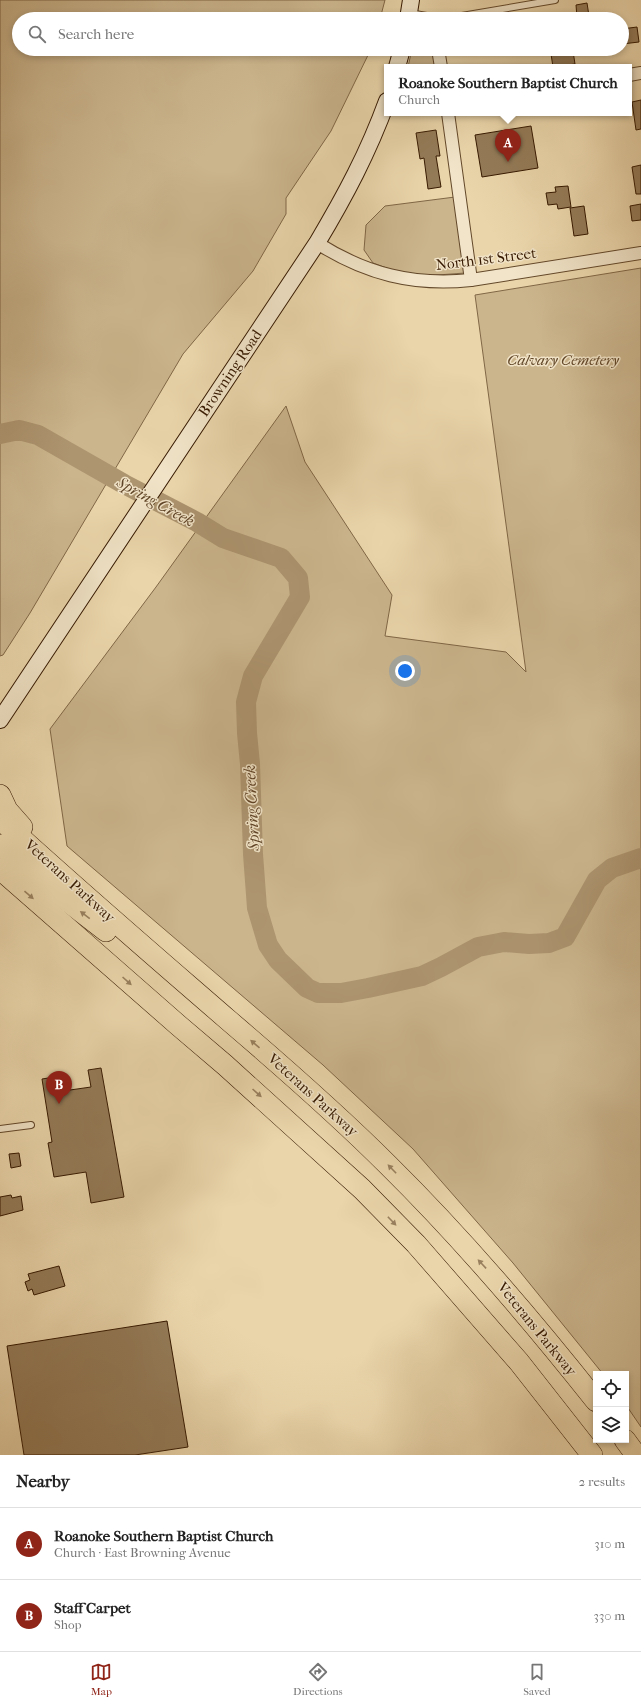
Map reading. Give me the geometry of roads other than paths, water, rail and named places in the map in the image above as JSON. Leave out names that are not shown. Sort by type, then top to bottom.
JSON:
[{"type":"highway","points":[[0,795],[6,810],[18,824],[82,882],[92,901]]},
{"type":"highway","name":"Veterans Parkway","points":[[0,819],[176,975],[296,1078],[388,1164],[497,1280],[551,1344],[593,1397]]},
{"type":"highway","points":[[0,845],[57,893],[115,938],[176,975]]},
{"type":"highway","points":[[2,872],[230,1070],[362,1189],[416,1244],[492,1329],[534,1380],[590,1454]]},
{"type":"highway","points":[[627,1443],[636,1455]]},
{"type":"street","points":[[409,12],[411,0]]},
{"type":"street","name":"Browning Road","points":[[0,720],[317,243],[356,176],[384,110]]},
{"type":"street","points":[[448,116],[471,280]]},
{"type":"street","name":"North 1st Street","points":[[317,243],[359,266],[404,279],[426,282],[471,280],[641,253]]},
{"type":"lane","points":[[485,12],[555,0]]},
{"type":"lane","points":[[0,1130],[30,1125]]},
{"type":"waterway","name":"Spring Creek","points":[[0,434],[19,430],[38,435],[124,484],[197,522],[223,538],[281,558],[298,578],[300,597],[253,676],[246,702],[257,908],[268,945],[278,960],[307,988],[318,993],[341,993],[368,988],[422,976],[478,947],[504,942],[529,944],[549,943],[565,937],[597,880],[612,868],[641,858]]},
{"type":"place","name":"Roanoke Southern Baptist Church","points":[[508,162]]},
{"type":"place","name":"Staff Carpet","points":[[59,1104]]},
{"type":"park label","name":"Calvary Cemetery","points":[[563,360]]}]
